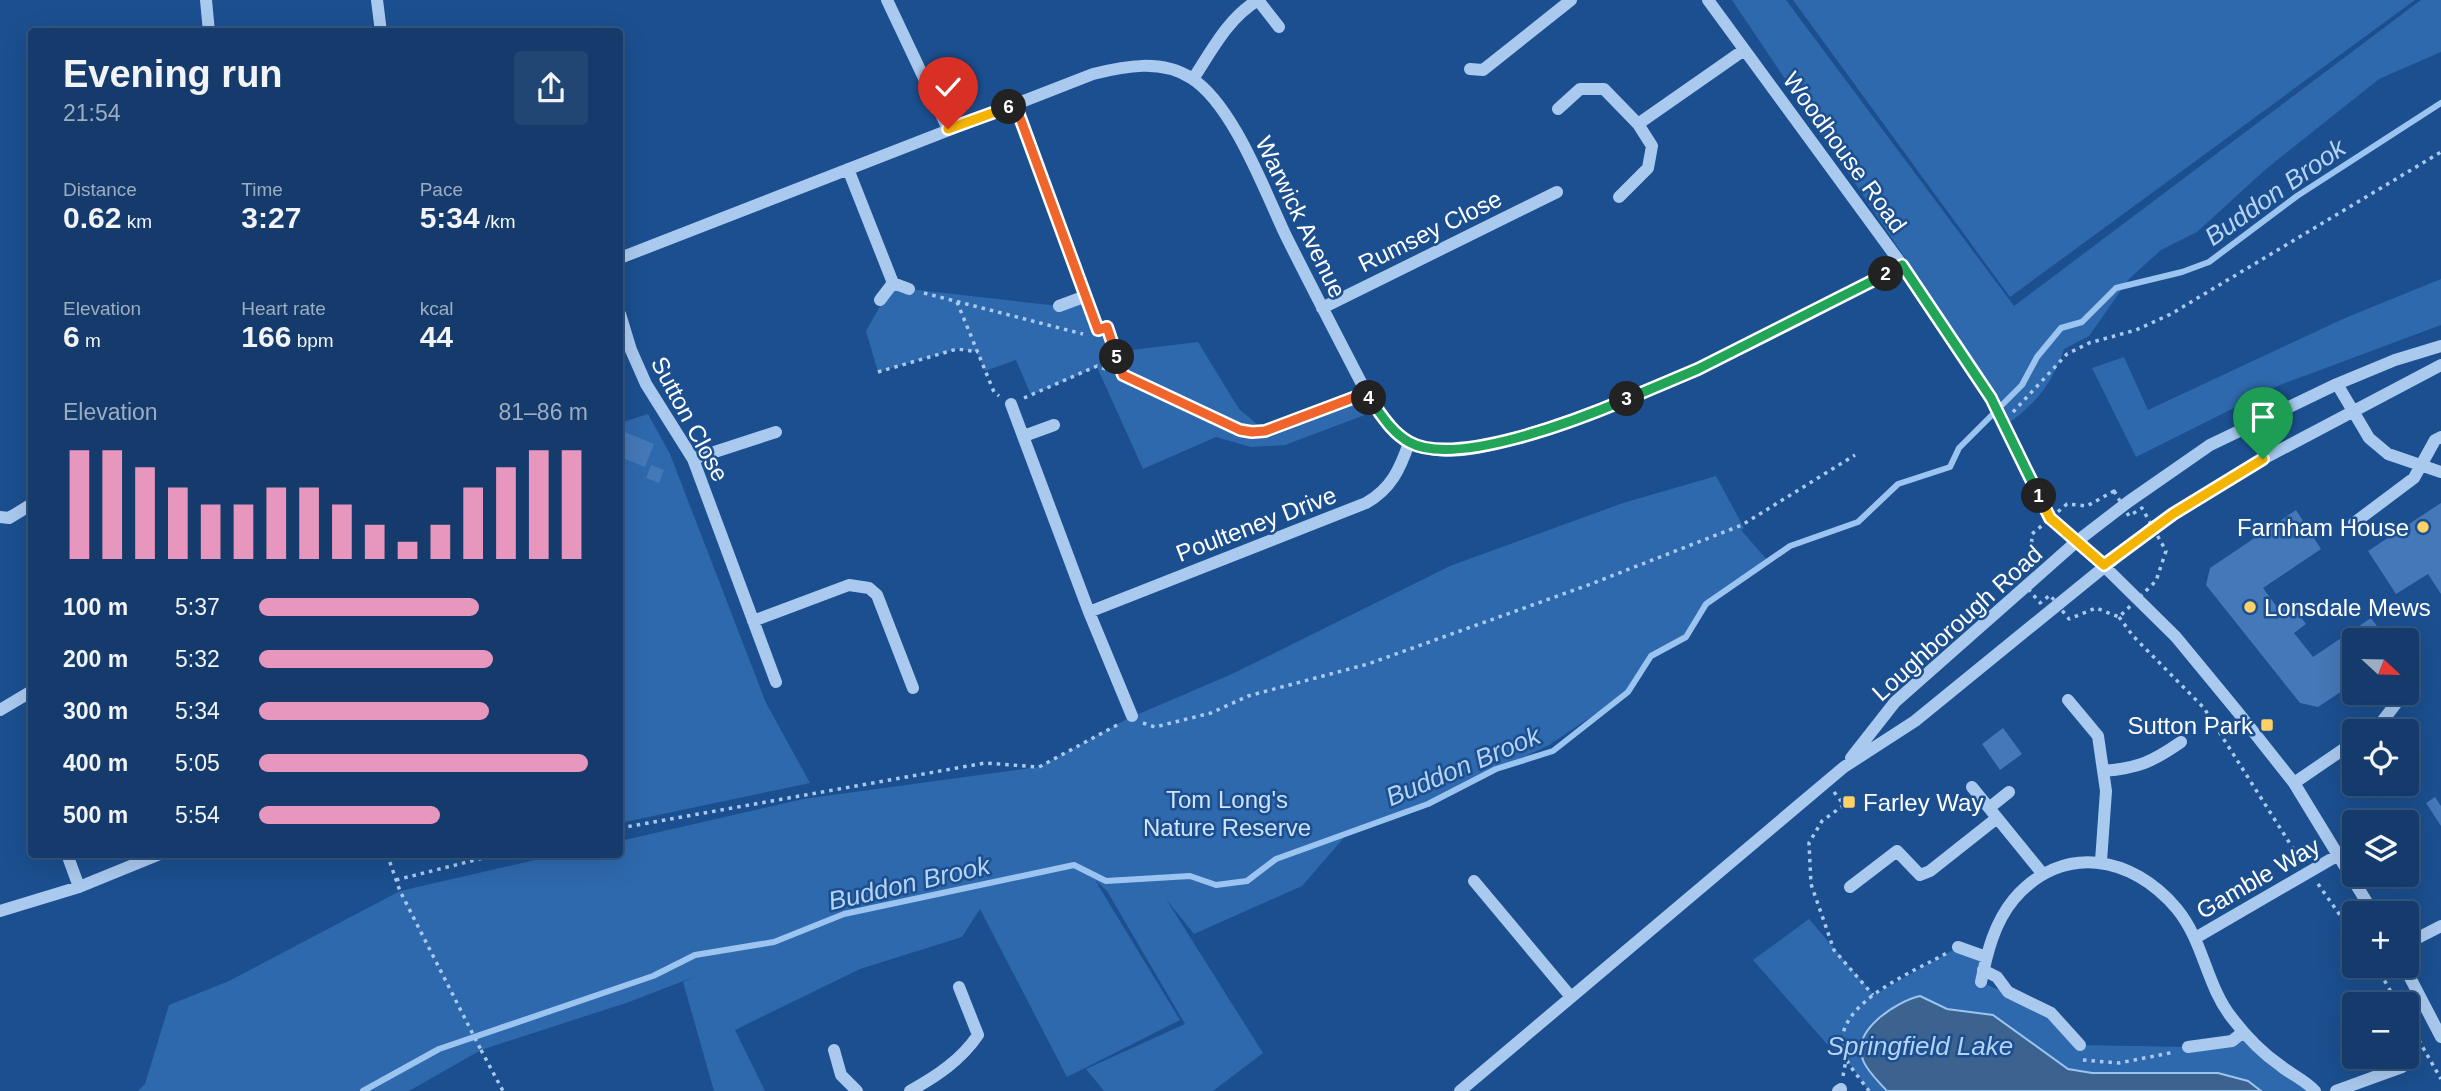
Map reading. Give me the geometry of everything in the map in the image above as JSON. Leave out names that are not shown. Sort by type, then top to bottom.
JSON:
[{"type":"street","points":[[206,0],[209,28]]},
{"type":"street","points":[[377,0],[380,28]]},
{"type":"street","points":[[887,0],[948,129]]},
{"type":"street","points":[[1193,79],[1229,24],[1258,0],[1279,27]]},
{"type":"street","points":[[1470,69],[1483,70],[1571,0]]},
{"type":"street","name":"Woodhouse Road","points":[[1708,0],[1902,265],[2004,420],[2050,518],[2076,542]]},
{"type":"street","points":[[1639,124],[1744,50]]},
{"type":"street","name":"Warwick Avenue","points":[[623,257],[1093,74],[1126,66],[1175,70],[1193,79],[1219,107],[1245,147],[1366,393],[1391,429],[1409,443]]},
{"type":"street","points":[[1558,109],[1580,89],[1604,89],[1639,124],[1652,146],[1648,168],[1619,197]]},
{"type":"street","points":[[1015,104],[1098,330]]},
{"type":"street","points":[[848,169],[892,283],[909,289]]},
{"type":"street","name":"Rumsey Close","points":[[1322,308],[1557,192]]},
{"type":"street","points":[[1409,443],[1451,451],[1508,440],[1593,413],[1698,369],[1902,265]]},
{"type":"street","points":[[880,300],[892,283]]},
{"type":"street","points":[[1059,306],[1086,296]]},
{"type":"street","name":"Sutton Close","points":[[623,324],[646,384],[693,459],[776,681]]},
{"type":"street","name":"Loughborough Road","points":[[1844,767],[1895,702],[2076,542],[2128,502],[2210,445],[2337,384],[2395,360],[2441,346]]},
{"type":"street","name":"Loughborough Road","points":[[1460,1091],[1825,782],[1915,721],[2104,565],[2184,507],[2353,410],[2441,365]]},
{"type":"street","points":[[2337,384],[2368,438],[2388,454],[2441,472]]},
{"type":"street","points":[[1012,404],[1089,612],[1132,716]]},
{"type":"street","points":[[1024,436],[1054,425]]},
{"type":"street","points":[[693,459],[776,432]]},
{"type":"street","points":[[2354,523],[2406,486],[2435,440],[2441,437]]},
{"type":"street","name":"Poulteney Drive","points":[[1089,612],[1366,503],[1381,495],[1392,482],[1409,443]]},
{"type":"street","points":[[0,517],[9,518],[28,506]]},
{"type":"street","points":[[2076,542],[2104,565],[2176,637],[2294,783],[2367,901]]},
{"type":"street","points":[[753,621],[849,585],[869,588],[877,594],[913,688]]},
{"type":"street","points":[[0,710],[28,693]]},
{"type":"street","points":[[2068,700],[2098,736],[2106,791],[2101,861]]},
{"type":"street","points":[[2104,771],[2135,768],[2153,762],[2181,742]]},
{"type":"street","points":[[2294,783],[2342,750]]},
{"type":"street","points":[[1972,787],[2042,873]]},
{"type":"street","points":[[1850,887],[1897,850],[1920,875],[1930,871],[1993,813],[2008,792]]},
{"type":"street","name":"Gamble Way","points":[[2197,937],[2340,854]]},
{"type":"street","points":[[68,858],[79,887]]},
{"type":"street","points":[[0,911],[79,887],[150,858]]},
{"type":"street","points":[[2077,1050],[2051,1013],[2008,992],[1997,977],[1982,976],[1993,935],[2013,900],[2042,873],[2073,863],[2101,861],[2128,870],[2148,881],[2178,910],[2197,937],[2213,983],[2229,1014],[2243,1032],[2279,1065],[2315,1091]]},
{"type":"street","points":[[1474,881],[1571,997]]},
{"type":"street","points":[[2419,937],[2441,926]]},
{"type":"street","points":[[1958,947],[1986,957]]},
{"type":"street","points":[[2410,978],[2441,1037]]},
{"type":"street","points":[[910,1091],[938,1076],[968,1050],[978,1035],[959,987]]},
{"type":"street","points":[[2183,1049],[2232,1041],[2243,1032]]},
{"type":"street","points":[[834,1050],[841,1075],[857,1091]]},
{"type":"street","points":[[2336,1091],[2397,1069]]},
{"type":"path","points":[[2004,420],[2067,354],[2089,344],[2136,330],[2171,314],[2441,152]]},
{"type":"path","points":[[909,289],[1085,335],[1107,327],[1123,375]]},
{"type":"path","points":[[957,302],[994,392],[1012,404],[1097,366],[1123,375],[1240,430],[1252,432],[1265,431],[1366,393]]},
{"type":"path","points":[[878,372],[957,349],[978,352]]},
{"type":"path","points":[[623,827],[985,763],[1039,767],[1132,716],[1154,727],[1211,713],[1248,696],[1368,664],[1578,588],[1742,525],[1855,455]]},
{"type":"path","points":[[2119,617],[2133,636],[2204,708],[2309,872],[2342,917]]},
{"type":"path","points":[[1825,782],[1844,805],[1822,821],[1809,843],[1811,884],[1835,950],[1873,995]]},
{"type":"path","points":[[388,858],[396,880],[503,1091]]},
{"type":"path","points":[[396,880],[483,858]]},
{"type":"path","points":[[1869,1091],[1846,1059],[1842,1046],[1843,1032],[1849,1016],[1873,995],[1958,947]]},
{"type":"path","points":[[2419,1041],[2441,1079]]},
{"type":"path","points":[[477,1043],[481,1049]]},
{"type":"path","points":[[2077,1050],[2085,1061],[2119,1063],[2183,1049]]},
{"type":"green space","points":[[1732,0],[1786,0],[2014,306],[2421,0],[2441,0],[2441,52],[2379,79],[2266,169],[2197,232],[2161,250],[2129,279],[2089,336],[2064,349],[2043,390],[2029,407],[2010,422],[1999,398]]},
{"type":"green space","points":[[1793,0],[2415,0],[2010,297]]},
{"type":"green space","points":[[2441,279],[2441,325],[2280,385],[2136,457],[2092,368],[2124,357],[2148,410],[2345,318]]},
{"type":"green space","points":[[893,283],[909,289],[1059,306],[1086,296],[1099,330],[1107,327],[1115,352],[1198,342],[1239,409],[1265,431],[1366,392],[1378,410],[1285,445],[1251,447],[1216,437],[1143,469],[1097,367],[1031,395],[1016,360],[985,371],[977,352],[957,349],[878,372],[866,331]]},
{"type":"green space","points":[[648,414],[670,454],[766,703],[810,783],[623,822],[623,422]]},
{"type":"green space","name":"Tom Long's Nature Reserve","points":[[1716,476],[1744,528],[1741,530],[1768,561],[1715,598],[1686,637],[1651,656],[1628,692],[1549,745],[1420,807],[1348,833],[1302,886],[1194,934],[1166,899],[1263,1053],[1213,1091],[1104,1091],[1086,1069],[1185,1024],[1107,891],[1095,880],[1180,1020],[1067,1077],[980,909],[962,937],[860,969],[735,1030],[765,1091],[714,1091],[683,982],[694,977],[629,1002],[481,1050],[409,1091],[138,1091],[145,1084],[169,1005],[229,981],[400,891],[544,858],[623,858],[623,840],[803,799],[1039,767],[1127,719],[1232,674],[1450,566],[1623,503]]},
{"type":"green space","points":[[1809,919],[1874,995],[1958,947],[1986,957],[1981,982],[2051,1013],[2080,1045],[2188,1047],[2243,1032],[2314,1091],[1869,1091],[1846,1059],[1826,1043],[1753,960]]},
{"type":"water","name":"Springfield Lake","points":[[1920,996],[1947,1009],[1993,1015],[2068,1069],[2092,1073],[2218,1073],[2248,1081],[2261,1091],[1887,1091],[1863,1060],[1863,1038],[1869,1028],[1888,1011]]},
{"type":"building","points":[[623,431],[654,444],[645,467],[623,458]]},
{"type":"building","points":[[651,465],[664,470],[659,483],[646,478]]},
{"type":"building","name":"Farnham House","points":[[2441,503],[2441,594],[2428,574],[2396,594],[2368,551]]},
{"type":"building","name":"Lonsdale Mews","points":[[2296,510],[2321,549],[2263,588],[2280,611],[2290,603],[2306,624],[2294,633],[2313,657],[2342,638],[2342,691],[2318,707],[2300,703],[2206,585],[2210,568]]},
{"type":"building","name":"Lonsdale Mews","points":[[2371,618],[2378,628],[2356,628]]},
{"type":"building","points":[[2003,728],[2022,754],[2000,770],[1982,744]]},
{"type":"building","points":[[2435,797],[2441,806],[2441,826],[2426,803]]},
{"type":"waterway","name":"Buddon Brook","points":[[363,1091],[439,1049],[653,976],[695,955],[774,942],[844,914],[1074,865],[1106,881],[1190,876],[1216,885],[1247,881],[1276,859],[1428,804],[1496,769],[1553,751],[1628,692],[1651,656],[1686,637],[1706,604],[1790,546],[1858,522],[1898,484],[1950,467],[1959,448],[2022,385],[2037,357],[2061,328],[2082,322],[2116,288],[2182,272],[2209,262],[2297,196],[2441,103]]},
{"type":"place","name":"Farnham House","points":[[2423,527]]},
{"type":"place","name":"Lonsdale Mews","points":[[2250,607]]},
{"type":"place","name":"Sutton Park","points":[[2267,725]]},
{"type":"place","name":"Farley Way","points":[[1849,802]]},
{"type":"route","points":[[948,129],[1015,104],[1098,330],[1107,327],[1123,375],[1240,430],[1265,431],[1366,393],[1391,429],[1409,443],[1428,449],[1451,451],[1508,440],[1593,413],[1698,369],[1813,313],[1902,265],[1991,398],[2050,518],[2104,565],[2173,514],[2263,459]]}]
